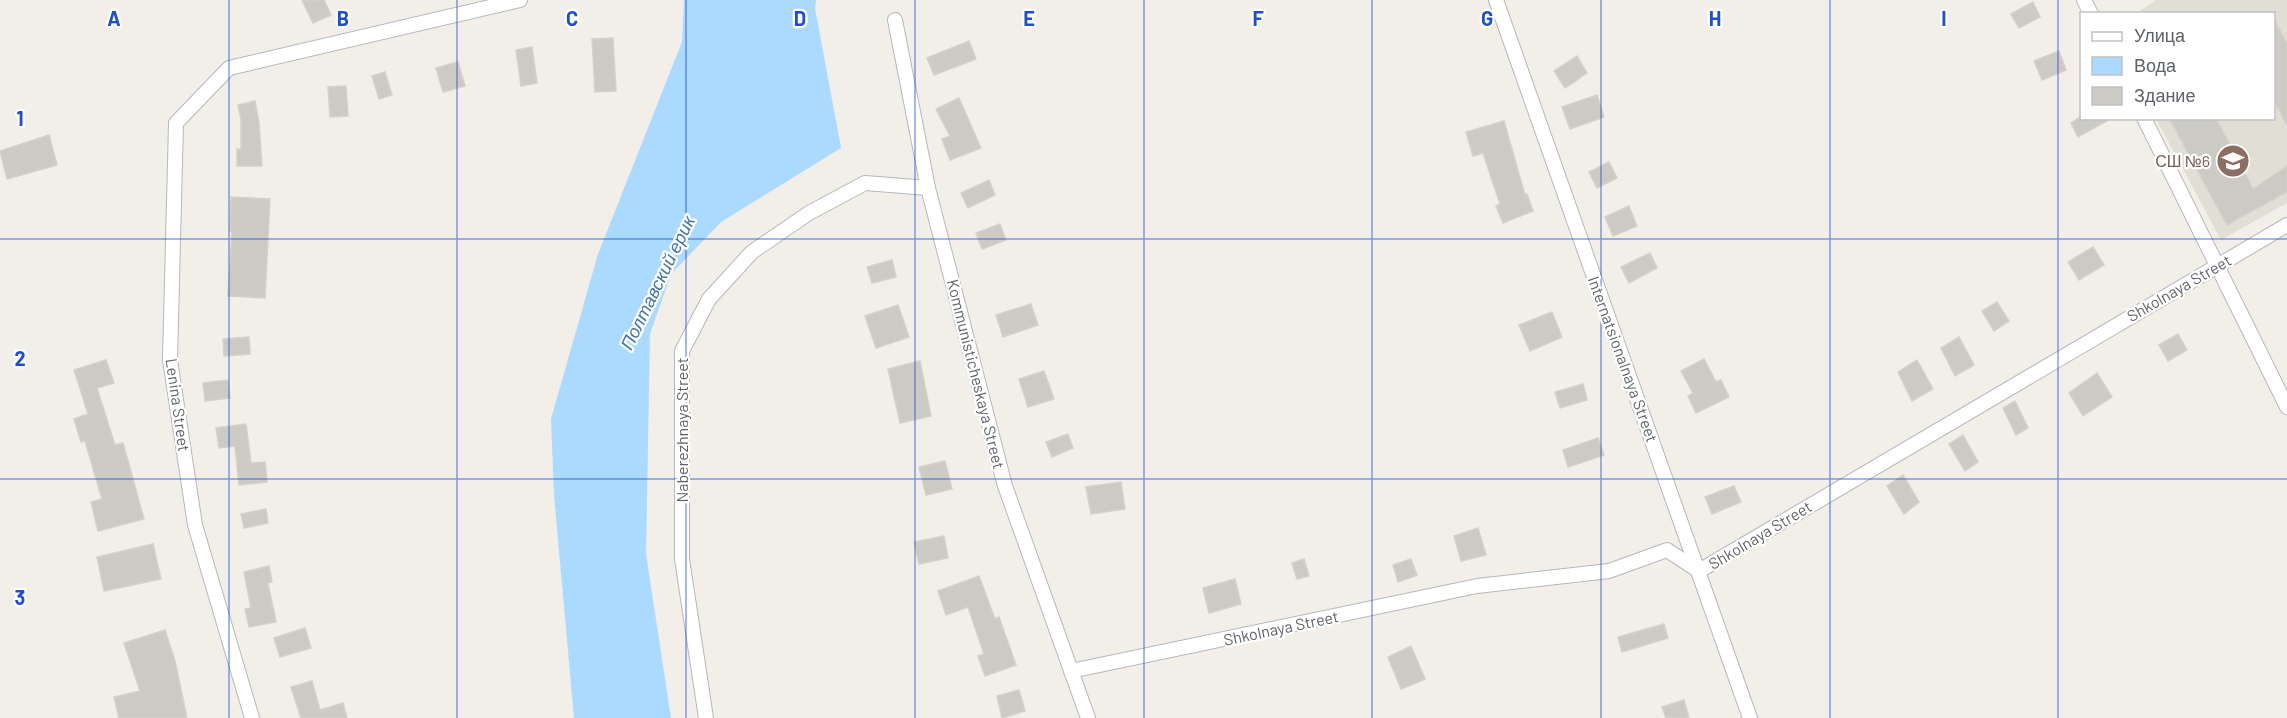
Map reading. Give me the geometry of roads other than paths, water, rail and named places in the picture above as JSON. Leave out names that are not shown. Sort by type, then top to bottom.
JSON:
[{"type":"street","name":"Lenina Street","points":[[252,718],[195,525],[170,360],[176,123],[229,68],[520,0]]},
{"type":"street","name":"Internatsionalnaya Street","points":[[1496,0],[1750,718]]},
{"type":"street","name":"Kommunisticheskaya Street","points":[[895,20],[928,188],[1005,486],[1088,718]]},
{"type":"street","points":[[2145,120],[2287,407]]},
{"type":"street","name":"Naberezhnaya Street","points":[[706,718],[682,559],[682,351],[709,299],[752,252],[809,213],[865,183],[928,188]]},
{"type":"street","name":"Shkolnaya Street","points":[[1071,671],[1477,586],[1609,570],[1667,550],[1699,571],[2287,225]]},
{"type":"water","name":"Полтавский ерик","points":[[684,0],[816,0],[815,8],[841,148],[721,222],[671,274],[650,334],[646,554],[671,718],[574,718],[554,495],[551,419],[598,254],[682,42]]},
{"type":"place","name":"СШ №6","points":[[2233,161]]}]
